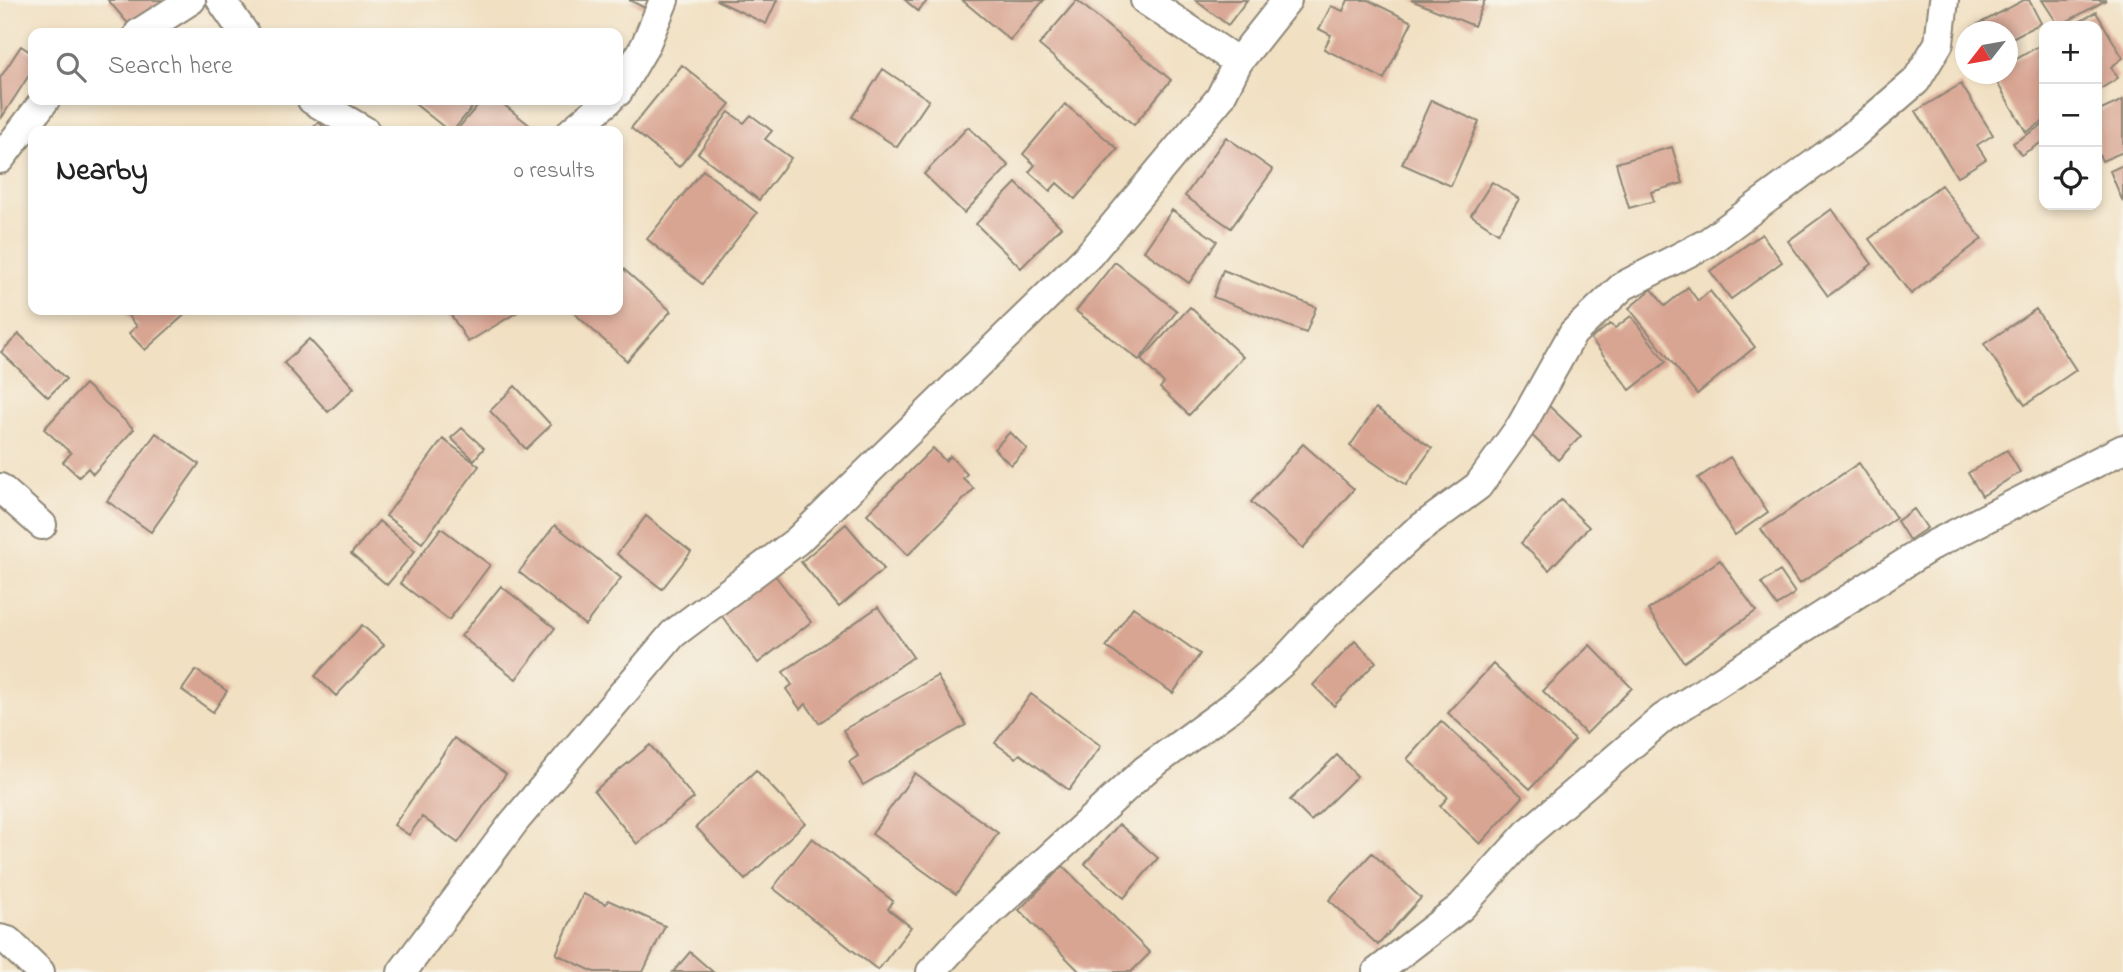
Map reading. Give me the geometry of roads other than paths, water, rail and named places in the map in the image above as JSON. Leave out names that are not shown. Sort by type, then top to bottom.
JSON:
[{"type":"street","points":[[147,28],[191,0]]},
{"type":"street","points":[[221,0],[241,28]]},
{"type":"street","points":[[623,83],[645,46],[664,0]]},
{"type":"street","points":[[1145,0],[1238,62]]},
{"type":"street","points":[[402,972],[514,822],[673,634],[797,541],[1089,255],[1220,98],[1238,62],[1287,0]]},
{"type":"street","points":[[931,972],[966,934],[1145,770],[1230,708],[1284,661],[1329,612],[1413,533],[1478,486],[1521,426],[1573,333],[1622,286],[1707,243],[1852,136],[1916,81],[1939,43],[1944,0]]},
{"type":"street","points":[[0,159],[41,105]]},
{"type":"street","points":[[321,105],[356,126]]},
{"type":"street","points":[[578,126],[603,105]]},
{"type":"street","points":[[1377,972],[1461,906],[1527,834],[1663,718],[1933,545],[2123,449]]},
{"type":"street","points":[[0,488],[42,525]]},
{"type":"street","points":[[0,939],[8,941],[40,972]]}]
